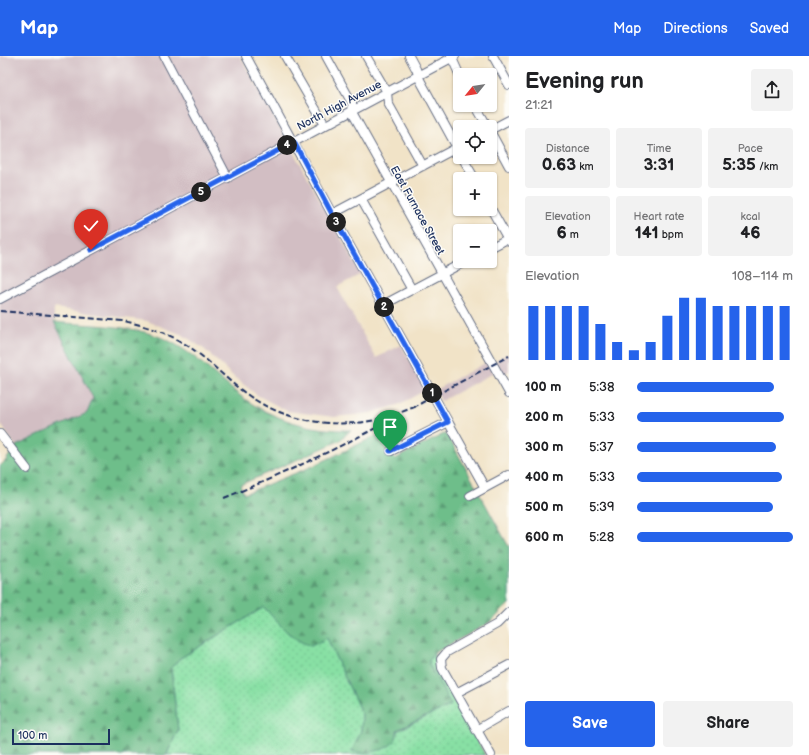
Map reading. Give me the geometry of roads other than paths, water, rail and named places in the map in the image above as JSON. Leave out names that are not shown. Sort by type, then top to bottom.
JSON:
[{"type":"street","points":[[164,56],[228,178]]},
{"type":"street","points":[[246,56],[332,214],[485,488]]},
{"type":"street","points":[[285,56],[325,125]]},
{"type":"street","name":"East Furnace Street","points":[[326,56],[352,103],[353,114],[509,394]]},
{"type":"street","points":[[366,56],[387,92],[388,102],[423,166]]},
{"type":"street","points":[[409,56],[420,80],[453,138]]},
{"type":"street","points":[[493,56],[509,85]]},
{"type":"street","points":[[452,57],[457,68]]},
{"type":"street","name":"North High Avenue","points":[[0,299],[452,57]]},
{"type":"street","points":[[497,126],[509,120]]},
{"type":"street","points":[[497,143],[509,166]]},
{"type":"street","points":[[332,214],[453,152]]},
{"type":"street","points":[[361,199],[412,290]]},
{"type":"street","points":[[495,216],[509,239],[497,245]]},
{"type":"street","points":[[383,305],[453,268]]},
{"type":"street","points":[[390,451],[448,422]]},
{"type":"street","points":[[0,434],[27,469]]},
{"type":"street","points":[[470,496],[509,475]]},
{"type":"street","points":[[491,755],[442,668],[441,659],[447,652],[497,624],[509,612]]},
{"type":"street","points":[[456,693],[509,665]]},
{"type":"street","points":[[476,730],[509,711]]},
{"type":"railway","points":[[0,311],[124,321],[154,329],[173,337],[191,348],[241,390],[261,404],[276,411],[307,420],[355,423],[388,417],[417,406]]},
{"type":"railway","points":[[412,408],[509,356]]},
{"type":"railway","points":[[224,498],[310,461],[393,419]]}]
